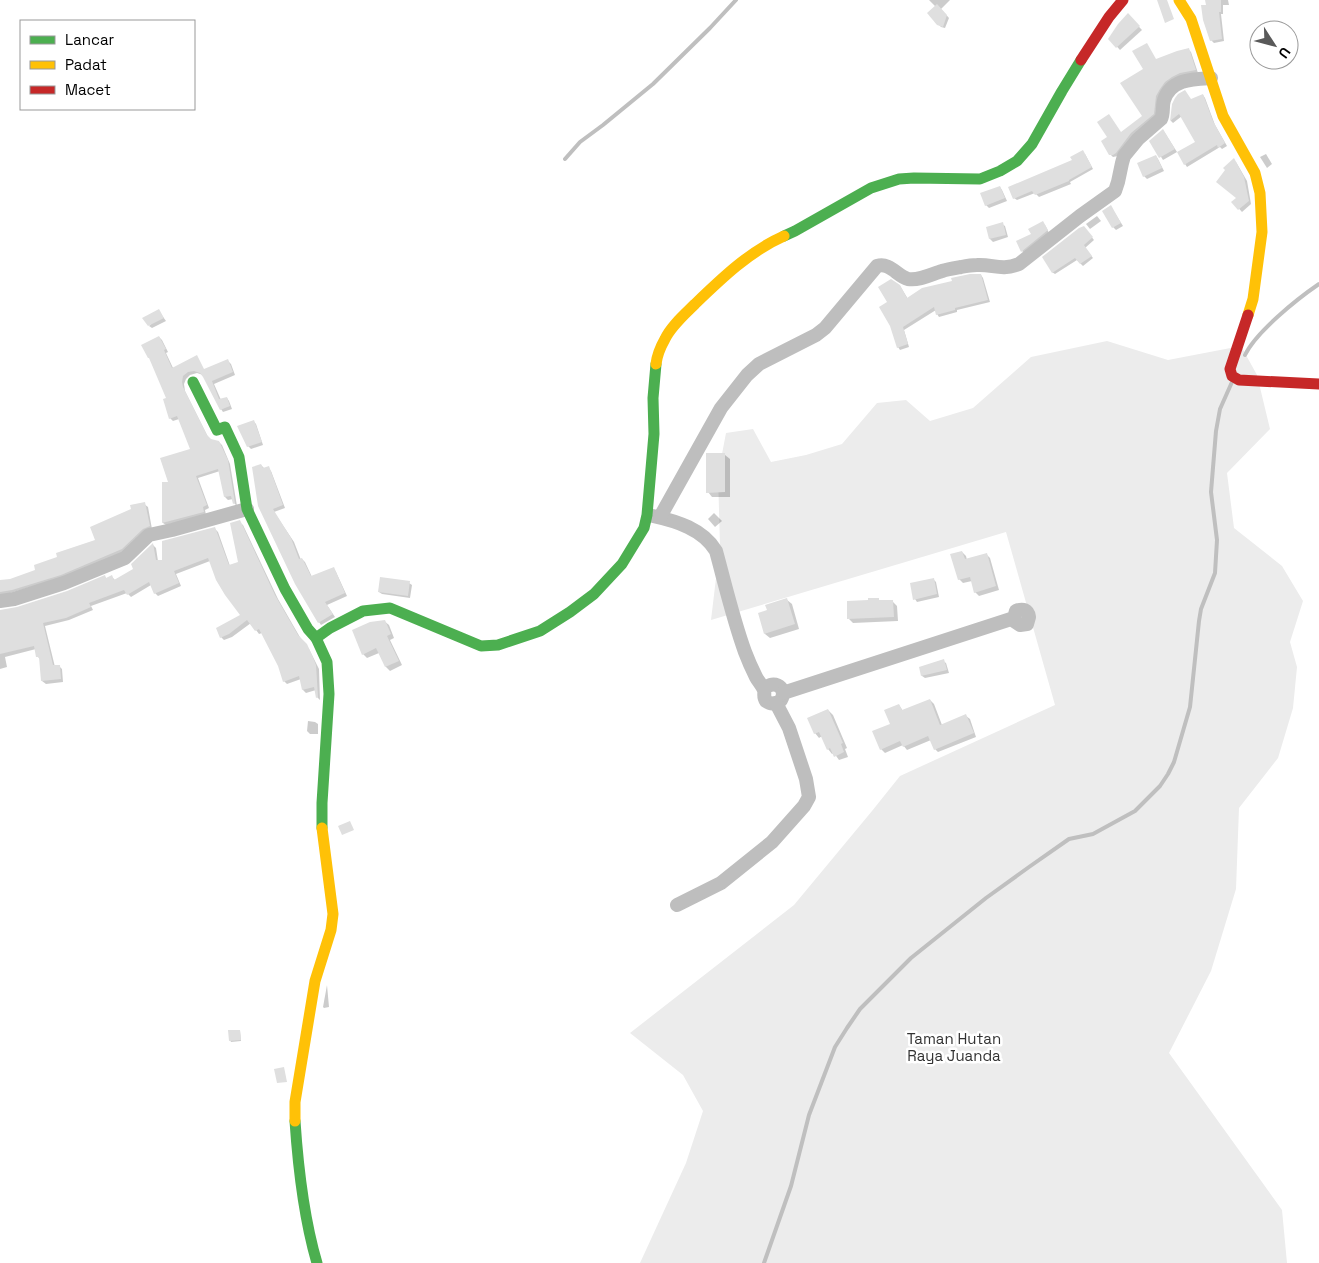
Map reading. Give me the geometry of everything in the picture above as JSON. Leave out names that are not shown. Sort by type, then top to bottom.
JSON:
[{"type":"street","points":[[654,516],[653,398],[656,361],[665,338],[682,316],[723,277],[772,241],[795,231],[872,188],[899,179],[980,179],[1000,172],[1017,161],[1032,144],[1062,91],[1123,0]]},
{"type":"street","points":[[1179,0],[1190,19],[1223,116],[1255,173],[1260,193],[1262,232],[1253,299],[1230,373],[1239,380],[1319,384]]},
{"type":"street","points":[[316,638],[330,628],[364,611],[390,608],[481,646],[498,645],[540,631],[594,594],[622,564],[644,528],[654,516],[720,408],[747,375],[759,364],[826,328],[877,266],[880,264],[887,266],[910,279],[977,265],[1001,268],[1019,264],[1115,191],[1123,158],[1138,139],[1160,121],[1165,98],[1174,85],[1182,81],[1211,78]]},
{"type":"street","points":[[193,382],[217,430],[225,427],[239,456],[247,509],[285,589],[308,629],[316,638],[327,662],[329,694],[322,829],[324,857],[333,914],[331,930],[316,982],[294,1102],[300,1176],[308,1227],[317,1263]]},
{"type":"street","points":[[0,601],[22,597],[64,584],[125,558],[149,535],[247,509]]},
{"type":"street","points":[[654,516],[685,526],[704,536],[716,551],[745,652],[756,676],[764,690],[766,687],[774,684],[782,689],[780,698],[806,778],[809,797],[804,806],[772,842],[721,883],[677,905]]},
{"type":"street","points":[[780,698],[1014,618]]},
{"type":"green space","name":"Taman Hutan Raya Juanda","points":[[1107,341],[1168,360],[1241,346],[1257,375],[1270,429],[1227,473],[1234,528],[1282,566],[1303,601],[1290,642],[1297,667],[1293,708],[1278,758],[1239,808],[1236,889],[1211,971],[1169,1053],[1282,1210],[1287,1263],[640,1263],[686,1163],[703,1111],[683,1075],[630,1033],[794,905],[900,776],[1055,705],[1006,532],[711,620],[720,545],[718,475],[726,433],[753,429],[771,462],[806,455],[842,444],[877,403],[906,400],[930,421],[973,408],[1031,357]]},
{"type":"building","points":[[1157,0],[1167,0],[1174,19],[1165,23]]},
{"type":"building","points":[[1205,0],[1221,0],[1221,12],[1219,12],[1222,39],[1210,41],[1203,20],[1201,5],[1206,5]]},
{"type":"building","points":[[937,4],[947,15],[943,27],[937,25],[927,13]]},
{"type":"building","points":[[1128,13],[1140,26],[1116,48],[1108,39]]},
{"type":"building","points":[[1147,43],[1156,59],[1189,48],[1196,70],[1180,73],[1165,82],[1156,96],[1154,114],[1131,133],[1116,153],[1109,155],[1101,141],[1107,137],[1097,122],[1109,114],[1121,132],[1142,116],[1120,83],[1143,69],[1132,51]]},
{"type":"building","points":[[1185,90],[1191,99],[1203,94],[1213,121],[1225,143],[1218,148],[1217,145],[1184,165],[1177,152],[1195,142],[1179,114],[1170,121],[1172,104],[1178,94]]},
{"type":"building","points":[[1163,129],[1175,149],[1159,158],[1149,141]]},
{"type":"building","points":[[1083,150],[1092,167],[1069,181],[1035,195],[1032,191],[1013,199],[1008,187],[1072,160],[1070,157]]},
{"type":"building","points":[[1156,155],[1162,168],[1143,177],[1137,163]]},
{"type":"building","points":[[1234,158],[1244,177],[1249,201],[1238,210],[1231,202],[1236,198],[1216,182],[1225,170],[1223,168]]},
{"type":"building","points":[[1000,186],[1005,198],[985,206],[980,193]]},
{"type":"building","points":[[1111,205],[1121,223],[1112,228],[1102,211]]},
{"type":"building","points":[[1043,221],[1048,230],[1021,252],[1016,241],[1031,234],[1028,229]]},
{"type":"building","points":[[1003,222],[1006,235],[989,239],[986,227]]},
{"type":"building","points":[[1084,226],[1093,237],[1084,245],[1092,256],[1080,264],[1075,258],[1052,273],[1042,257]]},
{"type":"building","points":[[981,274],[988,300],[936,315],[934,307],[903,327],[908,344],[897,348],[890,326],[879,307],[887,302],[878,287],[891,279],[900,285],[907,298],[922,288],[952,281],[951,278]]},
{"type":"building","points":[[159,309],[164,318],[148,326],[142,318]]},
{"type":"building","points":[[159,336],[166,349],[164,350],[172,368],[197,355],[204,369],[228,359],[233,372],[212,381],[219,399],[227,397],[230,406],[220,410],[200,373],[188,372],[183,376],[182,382],[207,435],[211,439],[219,441],[228,460],[235,503],[233,504],[231,496],[224,497],[218,469],[196,476],[207,505],[203,507],[204,512],[162,523],[162,482],[168,482],[160,458],[190,449],[177,416],[169,419],[163,399],[166,398],[149,358],[141,345]]},
{"type":"building","points":[[254,420],[262,442],[247,447],[237,426]]},
{"type":"building","points":[[706,453],[725,453],[725,492],[706,493]]},
{"type":"building","points":[[261,464],[263,468],[269,466],[283,505],[273,509],[291,538],[299,559],[302,558],[311,576],[334,567],[345,593],[325,602],[333,614],[318,623],[295,584],[258,506],[252,467]]},
{"type":"building","points":[[145,502],[150,526],[143,529],[122,549],[61,575],[0,592],[0,580],[10,579],[35,570],[34,565],[57,557],[56,553],[95,540],[90,527],[131,509],[130,505]]},
{"type":"building","points":[[240,520],[275,595],[298,635],[307,644],[312,655],[316,665],[318,697],[316,698],[314,687],[302,690],[299,676],[283,682],[278,666],[259,629],[255,631],[247,620],[229,634],[220,638],[216,628],[240,615],[216,580],[208,558],[174,571],[179,583],[154,594],[149,582],[127,595],[124,590],[89,603],[91,607],[66,618],[43,623],[53,665],[60,665],[61,679],[41,681],[39,657],[36,657],[34,646],[0,654],[0,610],[17,607],[67,591],[105,575],[106,578],[112,575],[114,580],[133,569],[131,564],[153,543],[156,560],[162,560],[162,541],[215,527],[229,565],[238,562],[230,523]]},
{"type":"building","points":[[962,551],[965,559],[987,553],[996,586],[974,593],[970,577],[958,580],[950,554]]},
{"type":"building","points":[[380,577],[410,581],[408,596],[378,592]]},
{"type":"building","points":[[934,578],[937,594],[913,600],[910,583]]},
{"type":"building","points":[[787,598],[795,624],[764,634],[758,613],[767,610],[765,605]]},
{"type":"building","points":[[868,598],[893,600],[894,617],[847,619],[847,601],[868,600]]},
{"type":"building","points":[[385,620],[391,634],[387,636],[399,661],[385,667],[376,648],[362,655],[352,630],[370,622]]},
{"type":"building","points":[[944,659],[947,670],[921,676],[919,667]]},
{"type":"building","points":[[930,699],[940,725],[966,714],[974,733],[934,750],[928,736],[903,747],[900,741],[880,750],[872,731],[890,724],[884,710],[899,704],[902,710]]},
{"type":"building","points":[[828,709],[843,743],[841,744],[844,752],[834,757],[830,748],[827,750],[819,732],[814,734],[807,718]]},
{"type":"building","points":[[350,821],[354,830],[342,835],[338,826]]},
{"type":"building","points":[[228,1030],[240,1030],[241,1040],[229,1041]]},
{"type":"building","points":[[284,1067],[287,1082],[277,1083],[274,1069]]},
{"type":"waterway","points":[[565,159],[580,142],[653,84],[736,0]]},
{"type":"waterway","points":[[1245,355],[1267,326],[1319,284]]},
{"type":"waterway","points":[[764,1263],[791,1186],[809,1115],[835,1047],[860,1009],[911,958],[986,898],[1069,839],[1093,834],[1135,811],[1160,786],[1168,774],[1174,762],[1190,707],[1201,609],[1215,573],[1217,540],[1211,492],[1216,431],[1220,409],[1232,382]]},
{"type":"traffic: fast","points":[[784,236],[871,188],[899,179],[980,179],[1000,171],[1017,161],[1032,144],[1081,60]]},
{"type":"traffic: fast","points":[[316,638],[330,628],[363,611],[390,608],[481,646],[498,645],[540,631],[594,594],[622,564],[644,528],[647,515],[654,434],[653,398],[656,364]]},
{"type":"traffic: fast","points":[[193,382],[217,430],[225,427],[239,457],[247,509],[285,589],[308,629],[316,638],[327,662],[329,694],[322,828]]},
{"type":"traffic: fast","points":[[295,1121],[302,1192],[308,1229],[317,1263]]},
{"type":"traffic: slow","points":[[1179,0],[1191,19],[1223,116],[1255,173],[1260,193],[1262,232],[1253,299],[1248,315]]},
{"type":"traffic: slow","points":[[656,364],[659,351],[674,325],[748,257],[784,236]]},
{"type":"traffic: slow","points":[[295,1121],[295,1102],[315,981],[331,930],[333,914],[322,828]]},
{"type":"traffic: jam","points":[[1081,60],[1109,17],[1123,0]]},
{"type":"traffic: jam","points":[[1248,315],[1230,369],[1232,376],[1239,380],[1319,384]]}]
